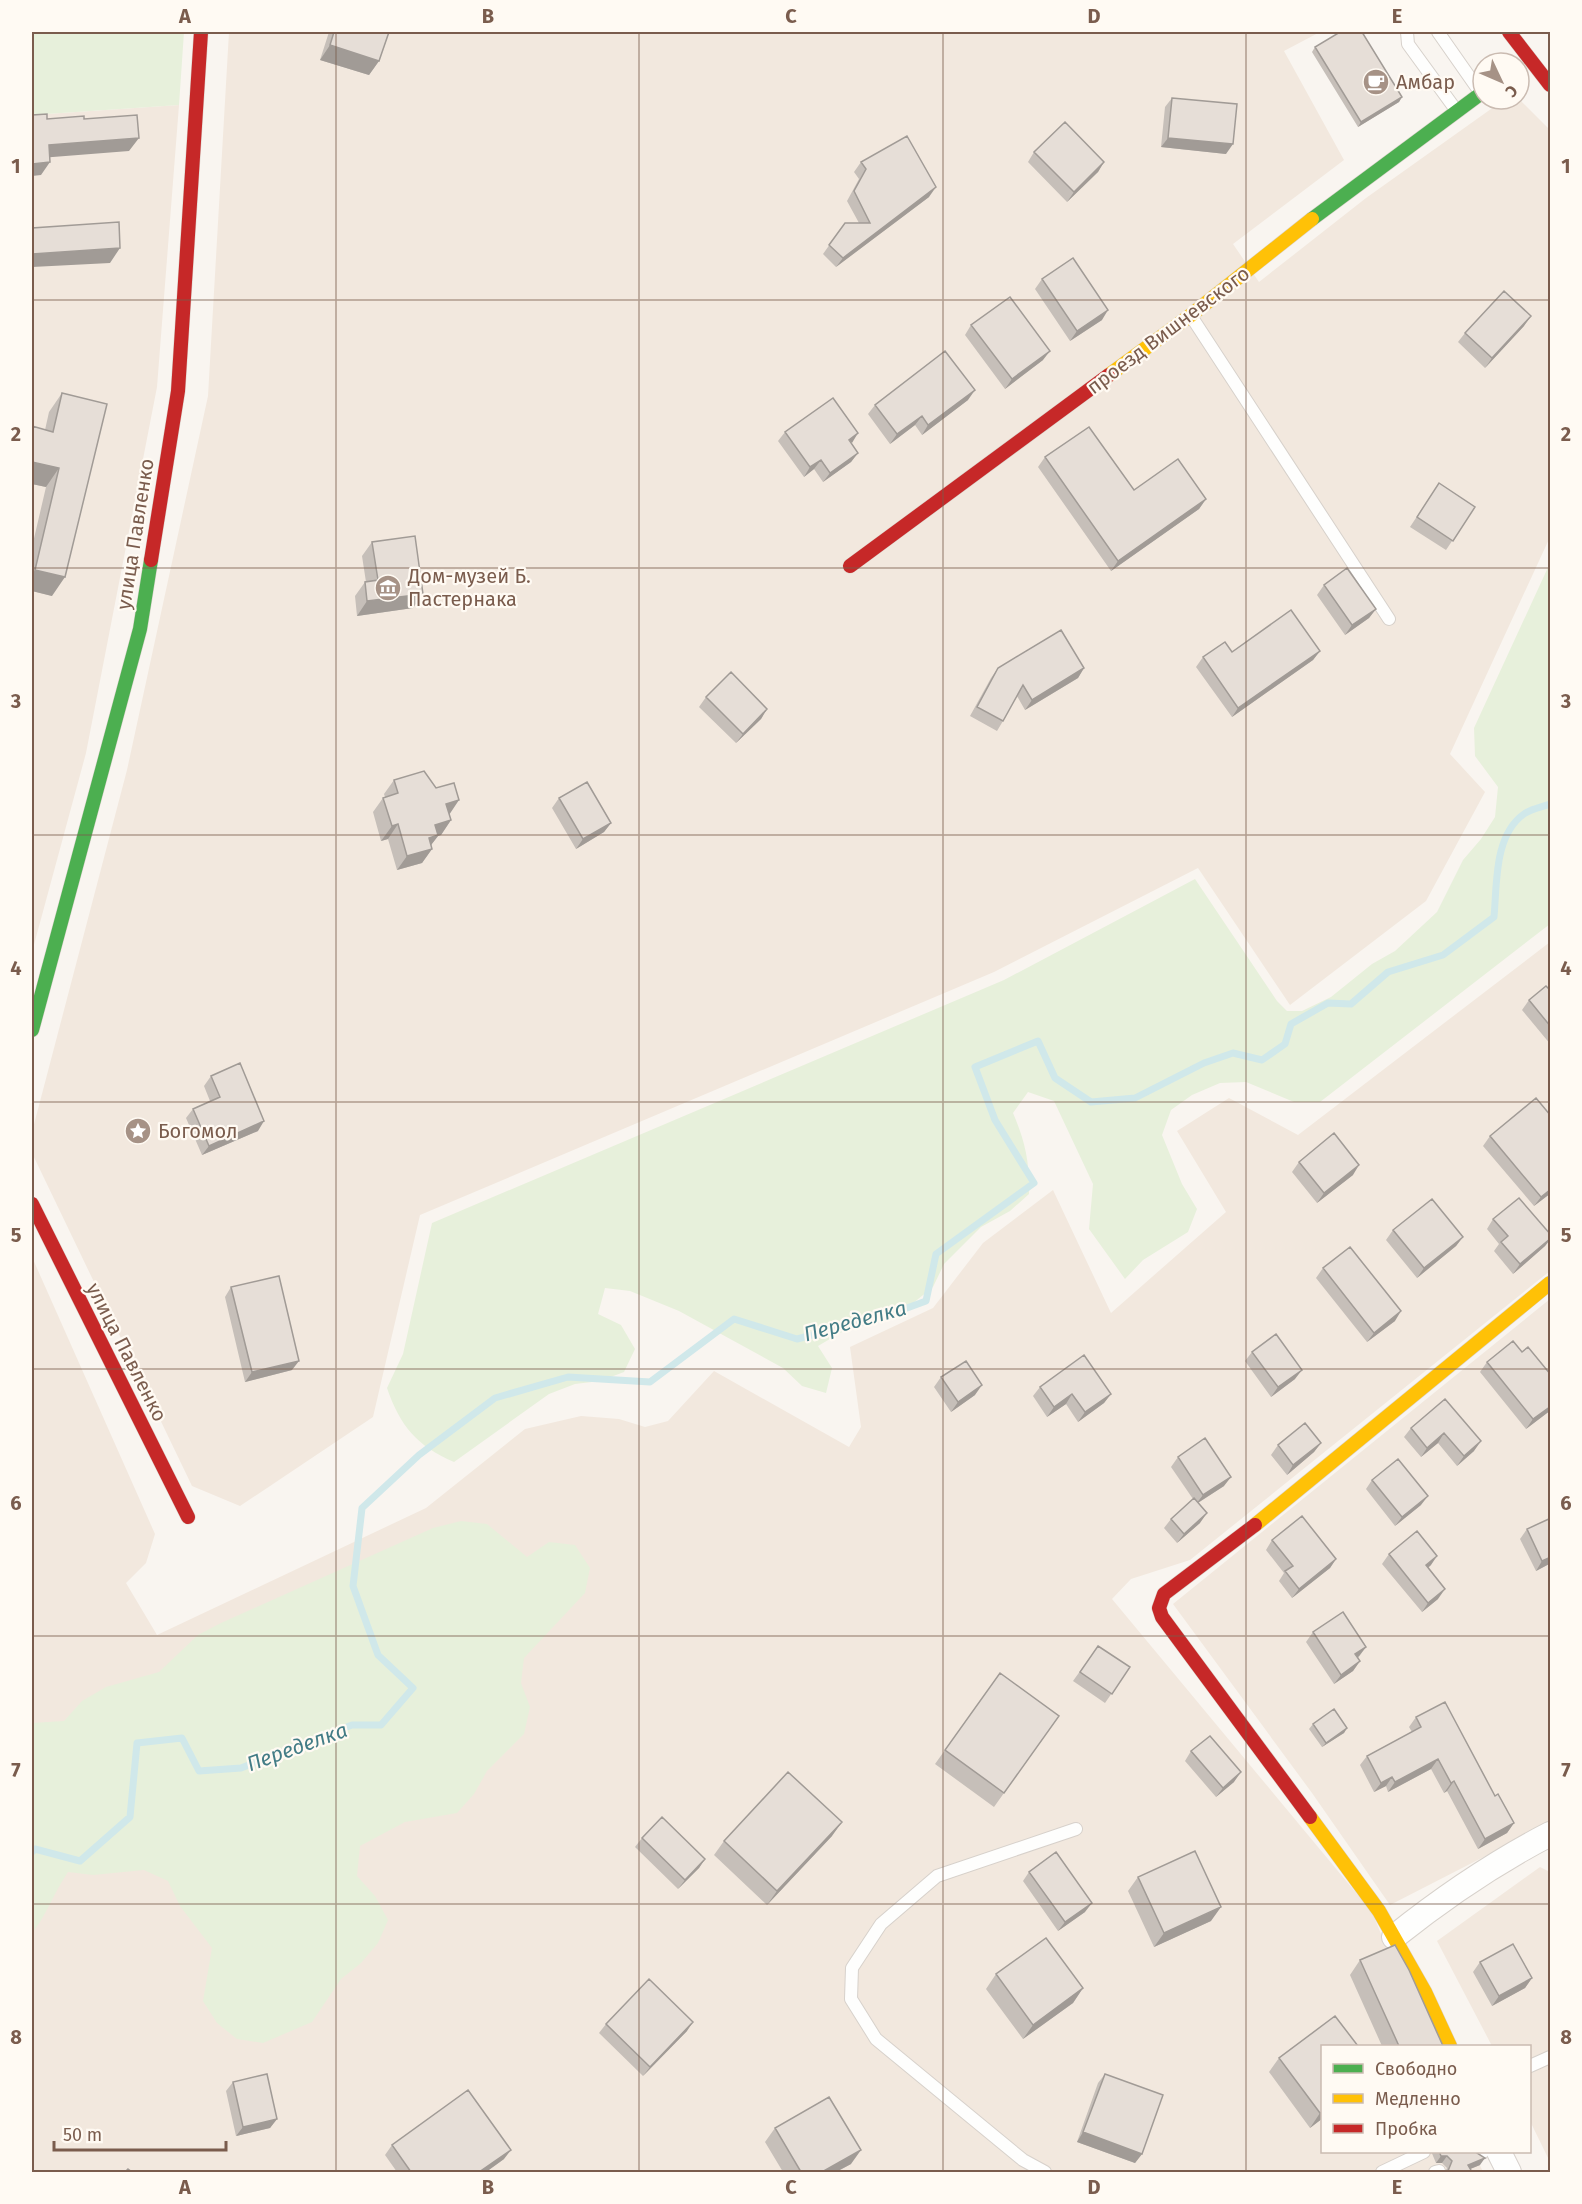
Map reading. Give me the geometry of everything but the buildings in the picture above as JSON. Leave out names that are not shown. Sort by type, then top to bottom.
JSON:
[{"type":"street","name":"улица Павленко","points":[[32,1030],[140,630],[178,391],[201,32]]},
{"type":"street","points":[[1509,32],[1518,51]]},
{"type":"street","points":[[1531,68],[1551,85]]},
{"type":"street","name":"проезд Вишневского","points":[[850,566],[1191,315],[1346,192],[1471,100]]},
{"type":"street","name":"улица Павленко","points":[[32,1204],[188,1517]]},
{"type":"street","points":[[1450,2045],[1425,1992],[1379,1911],[1162,1617],[1160,1601],[1164,1594],[1245,1533],[1551,1283]]},
{"type":"street","points":[[1394,1937],[1464,1884],[1502,1859],[1551,1834]]},
{"type":"street","points":[[1500,2153],[1509,2172]]},
{"type":"lane","points":[[1407,32],[1408,44],[1457,111]]},
{"type":"lane","points":[[1438,32],[1471,77]]},
{"type":"lane","points":[[1191,315],[1389,619]]},
{"type":"lane","points":[[1045,2172],[1023,2160],[876,2039],[851,1999],[852,1968],[881,1924],[937,1876],[1076,1829]]},
{"type":"lane","points":[[1531,2066],[1551,2056]]},
{"type":"lane","points":[[1382,2172],[1420,2153]]},
{"type":"shaded area","points":[[229,32],[1320,32],[1284,51],[1344,160],[1233,244],[1259,282],[1366,198],[1488,111],[1531,111],[1550,130],[1550,537],[1450,754],[1485,792],[1426,901],[1290,1005],[1198,868],[994,972],[420,1215],[373,1417],[240,1506],[192,1486],[32,1153],[32,1132],[127,770],[208,396]]},
{"type":"shaded area","points":[[179,105],[157,387],[86,753],[32,952],[32,115]]},
{"type":"shaded area","points":[[1550,942],[1550,1271],[1190,1560],[1131,1579],[1112,1599],[1372,1912],[1427,2045],[1321,2045],[1321,2153],[1474,2153],[1483,2172],[32,2172],[32,1257],[155,1534],[146,1563],[126,1583],[157,1635],[426,1508],[525,1429],[581,1416],[619,1419],[645,1427],[668,1421],[714,1371],[849,1447],[861,1427],[850,1347],[933,1308],[983,1243],[1053,1190],[1111,1313],[1226,1212],[1177,1131],[1229,1098],[1298,1135]]},
{"type":"shaded area","points":[[1550,1299],[1550,1823],[1390,1905],[1312,1793],[1173,1604]]},
{"type":"shaded area","points":[[1540,1867],[1550,1872],[1550,2162],[1531,2123],[1531,2045],[1491,2045],[1437,1941]]},
{"type":"green space","points":[[32,32],[184,32],[179,105],[32,115]]},
{"type":"green space","points":[[1550,563],[1550,924],[1320,1102],[1294,1102],[1246,1082],[1220,1083],[1192,1095],[1171,1110],[1162,1135],[1182,1184],[1197,1209],[1188,1232],[1143,1260],[1125,1279],[1089,1229],[1093,1184],[1054,1101],[1028,1092],[1013,1113],[1026,1152],[1029,1194],[1010,1211],[981,1227],[944,1264],[933,1287],[912,1304],[840,1333],[818,1346],[832,1368],[826,1393],[802,1386],[783,1368],[679,1311],[630,1291],[605,1288],[598,1314],[621,1325],[635,1349],[624,1372],[600,1381],[575,1384],[549,1394],[454,1462],[420,1442],[404,1424],[387,1388],[403,1354],[432,1223],[1004,980],[1195,879],[1277,1001],[1287,1011],[1302,1011],[1331,997],[1372,964],[1395,951],[1437,912],[1463,860],[1481,839],[1495,817],[1498,787],[1475,756],[1474,728]]},
{"type":"green space","points":[[461,1521],[487,1524],[527,1557],[549,1542],[575,1545],[590,1568],[585,1593],[524,1658],[521,1683],[530,1707],[524,1734],[487,1771],[474,1794],[457,1813],[405,1822],[360,1846],[357,1876],[375,1896],[388,1920],[378,1943],[361,1963],[341,1979],[312,2022],[263,2043],[237,2039],[217,2023],[203,2001],[212,1948],[180,1906],[168,1881],[144,1870],[93,1875],[68,1872],[32,1933],[32,1723],[64,1721],[82,1701],[106,1687],[159,1672],[198,1635],[221,1623],[433,1528]]},
{"type":"waterway","name":"Переделка","points":[[32,1852],[35,1849],[80,1861],[130,1817],[137,1743],[182,1738],[199,1771],[241,1768],[352,1725],[381,1725],[413,1688],[378,1655],[353,1586],[362,1508],[419,1455],[495,1398],[568,1377],[650,1382],[734,1319],[797,1339],[880,1318],[926,1301],[936,1254],[1034,1183],[995,1120],[975,1067],[1038,1041],[1055,1078],[1091,1102],[1135,1098],[1204,1063],[1233,1053],[1262,1060],[1285,1044],[1291,1024],[1328,1003],[1351,1004],[1388,972],[1443,955],[1494,917],[1499,861],[1507,834],[1524,814],[1550,804]]},
{"type":"traffic: fast","points":[[1312,219],[1471,101]]},
{"type":"traffic: fast","points":[[32,1030],[140,629],[151,560]]},
{"type":"traffic: slow","points":[[1109,375],[1191,315],[1312,219]]},
{"type":"traffic: slow","points":[[1255,1525],[1550,1283]]},
{"type":"traffic: slow","points":[[1310,1817],[1379,1911],[1425,1992],[1450,2045]]},
{"type":"traffic: jam","points":[[151,560],[178,391],[201,32]]},
{"type":"traffic: jam","points":[[1509,32],[1550,85]]},
{"type":"traffic: jam","points":[[850,566],[1109,375]]},
{"type":"traffic: jam","points":[[32,1204],[188,1517]]},
{"type":"traffic: jam","points":[[1255,1525],[1164,1594],[1159,1608],[1162,1617],[1310,1817]]},
{"type":"place","name":"Амбар","points":[[1376,82]]},
{"type":"place","name":"Дом-музей Б. Пастернака","points":[[388,588]]},
{"type":"place","name":"Богомол","points":[[138,1131]]}]
